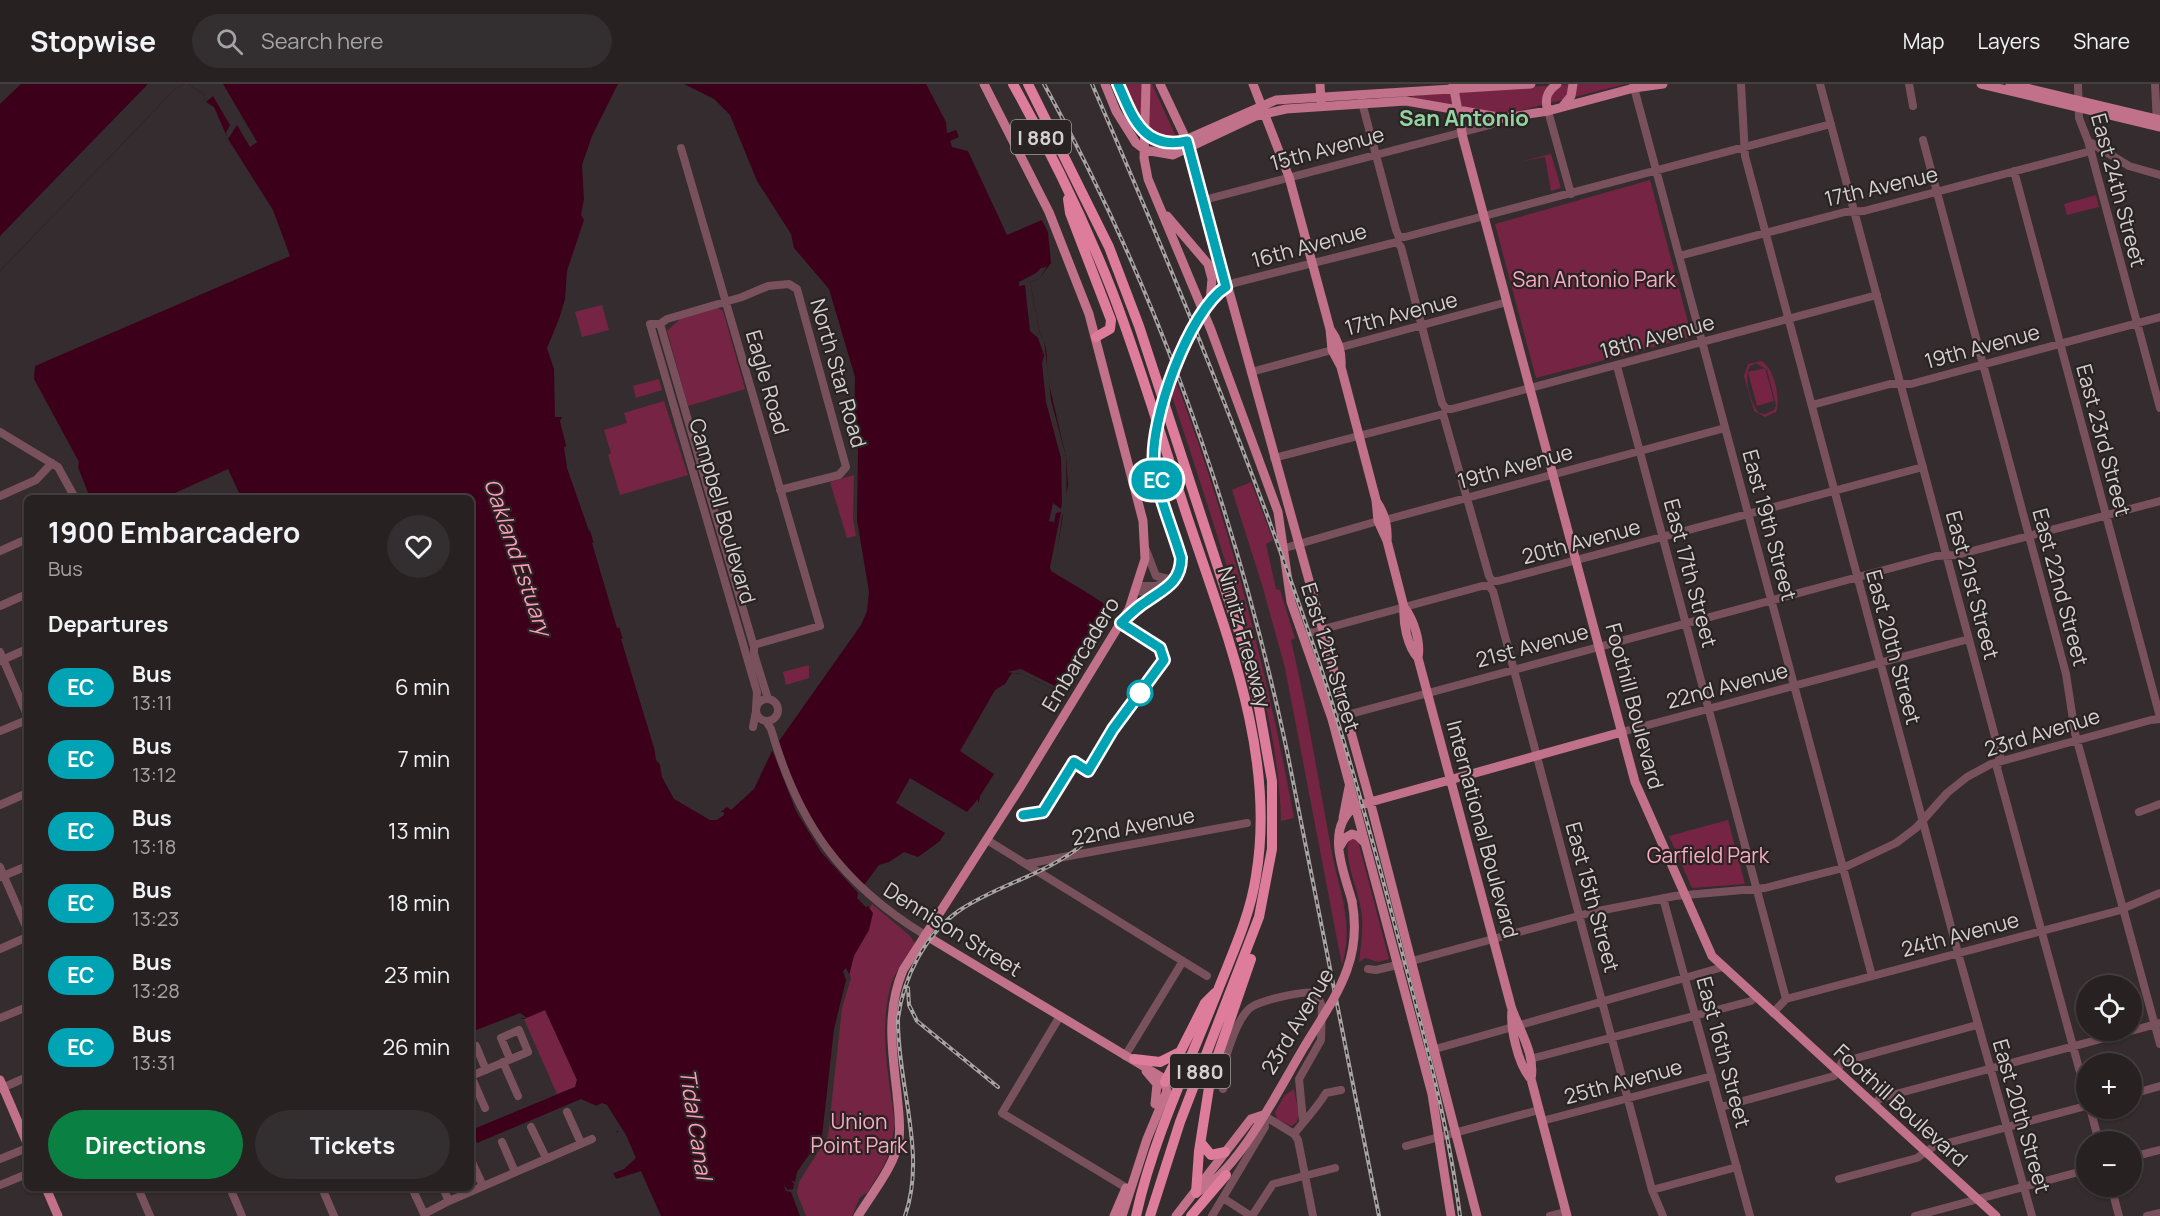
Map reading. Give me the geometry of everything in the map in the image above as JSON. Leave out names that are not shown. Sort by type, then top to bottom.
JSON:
[{"type":"highway","name":"Nimitz Freeway","points":[[1013,84],[1096,253],[1126,330],[1225,630],[1250,727],[1261,801],[1259,853],[1249,908],[1158,1141],[1136,1216]]},
{"type":"highway","name":"Nimitz Freeway","points":[[1028,84],[1086,198],[1125,286],[1247,658],[1267,747],[1273,804],[1271,861],[1256,927],[1180,1122],[1150,1216]]},
{"type":"highway","points":[[1067,190],[1070,213],[1111,320],[1110,329],[1096,337]]},
{"type":"highway","points":[[1196,1193],[1211,1075],[1245,981],[1256,927]]},
{"type":"highway","points":[[1165,1082],[1205,1003],[1217,991]]},
{"type":"highway","points":[[1130,1057],[1160,1062],[1180,1052]]},
{"type":"highway","points":[[1201,1143],[1211,1155],[1225,1152]]},
{"type":"highway","points":[[1191,1216],[1226,1175]]},
{"type":"main road","name":"Embarcadero","points":[[858,1216],[893,1157],[899,1141],[900,1118],[890,1031],[892,1011],[903,970],[987,840],[1121,623],[1138,588],[1145,546],[1143,522],[1096,337],[1054,222],[984,84]]},
{"type":"main road","points":[[1105,84],[1129,134],[1145,150],[1173,155],[1188,145],[1263,109],[1276,100],[1361,99],[1454,87],[1531,84]]},
{"type":"main road","points":[[1118,84],[1137,125],[1145,134],[1168,142],[1188,145]]},
{"type":"main road","name":"East 12th Street","points":[[1146,84],[1147,172],[1158,204],[1212,330],[1278,512],[1285,548],[1288,589],[1332,719],[1421,1053],[1440,1136],[1451,1216]]},
{"type":"main road","name":"East 12th Street","points":[[1160,84],[1188,145],[1204,200],[1226,287],[1370,801],[1477,1216]]},
{"type":"main road","name":"International Boulevard","points":[[1253,84],[1289,177],[1313,262],[1404,607],[1403,618],[1418,658],[1451,778],[1512,1010],[1523,1064],[1531,1078]]},
{"type":"main road","points":[[1320,84],[1321,101]]},
{"type":"main road","points":[[1548,111],[1547,96],[1557,84]]},
{"type":"main road","points":[[1561,107],[1571,96],[1573,84]]},
{"type":"main road","name":"15th Avenue","points":[[1504,118],[1548,111],[1634,86],[1663,84]]},
{"type":"main road","points":[[1981,84],[2159,123]]},
{"type":"main road","points":[[2010,84],[2079,104]]},
{"type":"main road","name":"Foothill Boulevard","points":[[1454,87],[1484,216],[1640,795],[1712,956],[1996,1216]]},
{"type":"main road","points":[[1405,92],[1460,110],[1504,118]]},
{"type":"main road","points":[[1129,108],[1137,111],[1147,106]]},
{"type":"main road","points":[[1158,204],[1208,264],[1211,272],[1211,298]]},
{"type":"main road","name":"22nd Avenue","points":[[1356,806],[1622,732]]},
{"type":"main road","name":"23rd Avenue","points":[[1196,1193],[1207,1188],[1230,1164],[1263,1115],[1338,992],[1352,960],[1356,933],[1352,901],[1339,848],[1349,784]]},
{"type":"main road","points":[[1343,820],[1356,806]]},
{"type":"main road","points":[[1339,848],[1345,838],[1352,834],[1365,843]]},
{"type":"main road","name":"Dennison Street","points":[[925,936],[1160,1075],[1165,1082]]},
{"type":"main road","name":"International Boulevard","points":[[1516,1026],[1530,1059],[1531,1078],[1567,1214]]},
{"type":"main road","name":"Dennison Street","points":[[1130,1057],[1155,1079],[1157,1084],[1155,1104]]},
{"type":"main road","points":[[1122,1216],[1128,1189],[1155,1104],[1165,1082]]},
{"type":"main road","points":[[1114,1216],[1128,1189],[1167,1091],[1165,1082]]},
{"type":"main road","points":[[1,1086],[24,1138]]},
{"type":"main road","name":"23rd Avenue","points":[[1176,1216],[1251,1119],[1263,1115]]},
{"type":"main road","points":[[1226,1175],[1230,1164]]},
{"type":"main road","points":[[47,1191],[58,1216]]},
{"type":"street","name":"East 20th Street","points":[[1741,84],[1745,156],[1977,1025],[2032,1216]]},
{"type":"street","name":"East 21st Street","points":[[1820,84],[2000,755],[1997,768],[2076,1055]]},
{"type":"street","points":[[1909,84],[1913,106]]},
{"type":"street","name":"East 24th Street","points":[[2078,84],[2079,118],[2091,151],[2160,408]]},
{"type":"street","points":[[2155,84],[2159,123]]},
{"type":"street","name":"East 19th Street","points":[[1634,86],[1872,976]]},
{"type":"street","name":"East 15th Street","points":[[1361,99],[1652,1190],[1663,1216]]},
{"type":"street","points":[[1548,111],[1571,194]]},
{"type":"street","name":"15th Avenue","points":[[1204,200],[1494,124],[1504,118]]},
{"type":"street","name":"16th Avenue","points":[[1173,580],[1179,572],[1181,561],[1154,466],[1155,431],[1188,334],[1211,298],[1226,287],[1831,124]]},
{"type":"street","name":"East 22nd Street","points":[[1923,140],[2069,687],[2077,740],[2157,1024],[2160,1044]]},
{"type":"street","points":[[2088,141],[2129,166],[2160,175]]},
{"type":"street","name":"Eagle Road","points":[[681,148],[820,626],[754,645]]},
{"type":"street","name":"17th Avenue","points":[[1679,256],[2091,151]]},
{"type":"street","name":"East 23rd Street","points":[[2014,171],[2160,718]]},
{"type":"street","name":"North Star Road","points":[[725,302],[768,286],[789,284],[797,289],[846,467],[839,475],[780,490]]},
{"type":"street","name":"18th Avenue","points":[[1274,458],[1877,295]]},
{"type":"street","points":[[660,324],[667,319],[725,302]]},
{"type":"street","name":"17th Avenue","points":[[1251,372],[1507,303]]},
{"type":"street","name":"19th Avenue","points":[[1812,405],[1890,384],[1901,384],[1984,365],[2160,317]]},
{"type":"street","name":"Campbell Boulevard","points":[[756,709],[757,692],[650,324],[660,324],[769,699]]},
{"type":"street","name":"East 17th Street","points":[[1617,366],[1786,999]]},
{"type":"street","name":"19th Avenue","points":[[1285,548],[1725,428]]},
{"type":"street","points":[[0,433],[52,463],[65,476],[74,495]]},
{"type":"street","points":[[0,496],[36,480],[52,463]]},
{"type":"street","name":"20th Avenue","points":[[1305,634],[1923,467]]},
{"type":"street","name":"21st Avenue","points":[[1332,719],[1685,623],[2160,501]]},
{"type":"street","points":[[0,551],[24,540]]},
{"type":"street","points":[[1145,546],[1156,576],[1173,580]]},
{"type":"street","points":[[1138,588],[1155,586],[1173,580]]},
{"type":"street","points":[[1121,623],[1171,585],[1173,580]]},
{"type":"street","points":[[1138,588],[1159,594]]},
{"type":"street","points":[[0,606],[24,595]]},
{"type":"street","name":"22nd Avenue","points":[[1622,732],[1969,639]]},
{"type":"street","points":[[24,650],[1,658],[24,711]]},
{"type":"street","points":[[771,729],[775,717],[777,707],[769,699],[761,700],[756,709],[759,718],[765,721],[775,717]]},
{"type":"street","name":"23rd Avenue","points":[[1368,969],[1376,970],[1397,965],[1579,915],[1663,898],[1757,889],[1843,868],[1896,843],[1959,783],[1999,761],[2160,718]]},
{"type":"street","points":[[0,731],[24,719]]},
{"type":"street","name":"Dennison Street","points":[[765,721],[771,729],[786,777],[810,826],[843,871],[881,906],[925,936]]},
{"type":"street","points":[[0,805],[24,794]]},
{"type":"street","points":[[2139,812],[2160,804]]},
{"type":"street","name":"22nd Avenue","points":[[1026,864],[1247,823]]},
{"type":"street","points":[[987,840],[1207,976]]},
{"type":"street","points":[[0,867],[2,877],[24,923]]},
{"type":"street","points":[[2,877],[24,867]]},
{"type":"street","name":"24th Avenue","points":[[1786,999],[2123,908],[2160,893]]},
{"type":"street","name":"East 16th Street","points":[[1663,898],[1697,1015],[1750,1216]]},
{"type":"street","points":[[0,948],[24,938]]},
{"type":"street","points":[[1130,1057],[1183,961]]},
{"type":"street","points":[[1421,1053],[1723,967]]},
{"type":"street","points":[[1223,1089],[1222,1071],[1239,1024],[1250,1008],[1265,1002],[1317,993],[1322,1007],[1321,1040],[1299,1079],[1303,1121]]},
{"type":"street","points":[[1530,1059],[1756,997]]},
{"type":"street","points":[[1773,1013],[1786,999]]},
{"type":"street","points":[[0,1018],[24,1008]]},
{"type":"street","points":[[1060,1016],[1002,1113],[1128,1189]]},
{"type":"street","points":[[1873,1104],[1881,1098],[2157,1024]]},
{"type":"street","points":[[1720,1107],[1834,1076],[1842,1062],[1977,1025]]},
{"type":"street","points":[[476,1046],[486,1070]]},
{"type":"street","points":[[474,1075],[507,1061],[518,1096]]},
{"type":"street","name":"25th Avenue","points":[[1542,1121],[1712,1076]]},
{"type":"street","points":[[1,1086],[24,1078]]},
{"type":"street","points":[[474,1083],[485,1108]]},
{"type":"street","points":[[2142,1091],[2160,1086]]},
{"type":"street","points":[[1294,1134],[1303,1121],[1310,1118],[1326,1093],[1341,1090]]},
{"type":"street","name":"25th Avenue","points":[[1406,1146],[1539,1110]]},
{"type":"street","points":[[1839,1179],[1927,1153],[1933,1148],[2076,1110]]},
{"type":"street","points":[[567,1112],[581,1143]]},
{"type":"street","points":[[1263,1115],[1294,1134],[1298,1140],[1314,1216]]},
{"type":"street","name":"23rd Avenue","points":[[1212,1216],[1265,1127],[1263,1115]]},
{"type":"street","points":[[531,1127],[546,1158]]},
{"type":"street","points":[[474,1190],[592,1138]]},
{"type":"street","points":[[501,1142],[515,1172]]},
{"type":"street","points":[[0,1159],[24,1147]]},
{"type":"street","points":[[2142,1154],[2160,1150]]},
{"type":"street","points":[[474,1166],[483,1186]]},
{"type":"street","points":[[1652,1190],[1737,1167]]},
{"type":"street","points":[[1223,1198],[1252,1216],[1273,1184],[1335,1168]]},
{"type":"street","points":[[1915,1216],[2076,1173]]},
{"type":"street","points":[[0,1185],[24,1175]]},
{"type":"street","points":[[139,1191],[150,1216]]},
{"type":"street","points":[[231,1191],[242,1216]]},
{"type":"street","points":[[323,1191],[334,1216]]},
{"type":"street","points":[[413,1191],[424,1215],[449,1200],[471,1191]]},
{"type":"street","points":[[444,1191],[449,1200]]},
{"type":"street","points":[[2114,1197],[2119,1216]]},
{"type":"street","points":[[2147,1216],[2160,1213]]},
{"type":"street","points":[[1550,1216],[1567,1214]]},
{"type":"green space","points":[[1123,84],[1152,84],[1177,139],[1153,134],[1143,125]]},
{"type":"green space","points":[[1572,84],[1626,84],[1518,111],[1491,113],[1498,118],[1472,128],[1468,108],[1412,98],[1412,96]]},
{"type":"green space","points":[[1551,154],[1561,188],[1551,191],[1545,157],[1519,162]]},
{"type":"green space","name":"San Antonio Park","points":[[1650,180],[1692,337],[1536,378],[1495,224]]},
{"type":"green space","points":[[2096,195],[2099,207],[2067,215],[2064,204]]},
{"type":"green space","points":[[602,305],[609,330],[582,337],[575,312]]},
{"type":"green space","points":[[718,308],[723,311],[745,389],[688,406],[667,331],[681,318]]},
{"type":"green space","points":[[1761,361],[1766,364],[1773,376],[1778,399],[1776,412],[1765,417],[1754,411],[1744,376],[1748,364]],"holes":[[[1756,363],[1767,370],[1776,405],[1774,410],[1765,414],[1759,413],[1753,403],[1748,390],[1747,377],[1750,366]]]},
{"type":"green space","points":[[1765,368],[1774,401],[1757,406],[1748,372]]},
{"type":"green space","points":[[659,379],[662,390],[636,398],[633,386]]},
{"type":"green space","points":[[1176,381],[1213,488],[1245,597],[1272,707],[1294,818],[1281,821],[1276,763],[1266,706],[1252,650],[1171,393]]},
{"type":"green space","points":[[664,401],[688,475],[620,495],[608,455],[611,453],[604,430],[627,423],[624,413]]},
{"type":"green space","points":[[854,475],[853,519],[856,536],[847,538],[830,482]]},
{"type":"green space","points":[[1251,482],[1273,540],[1266,544],[1276,589],[1280,590],[1295,638],[1291,640],[1344,906],[1347,934],[1342,965],[1285,668],[1232,490]]},
{"type":"green space","points":[[809,665],[809,678],[786,685],[783,672]]},
{"type":"green space","name":"Garfield Park","points":[[1728,820],[1745,884],[1692,888],[1669,836]]},
{"type":"green space","points":[[1354,838],[1358,841],[1389,959],[1378,962],[1365,958],[1359,962],[1362,916],[1348,856],[1349,839]]},
{"type":"green space","name":"Union Point Park","points":[[872,904],[910,936],[915,943],[894,976],[887,1005],[886,1056],[895,1124],[890,1151],[867,1193],[860,1197],[852,1216],[803,1216],[795,1192],[840,971]]},
{"type":"green space","points":[[545,1010],[577,1080],[575,1087],[557,1094],[524,1019]]},
{"type":"green space","points":[[1294,1089],[1299,1115],[1297,1122],[1291,1126],[1277,1119],[1275,1112],[1285,1095]]},
{"type":"water","points":[[21,84],[185,84],[175,89],[0,271],[0,104]]},
{"type":"water","points":[[188,84],[618,84],[592,136],[582,165],[584,199],[581,215],[584,220],[567,271],[565,299],[547,348],[554,369],[555,417],[562,417],[560,421],[575,481],[653,739],[656,760],[663,768],[666,779],[679,800],[712,819],[727,807],[731,810],[754,789],[772,751],[861,625],[867,611],[869,592],[857,520],[858,451],[854,430],[855,377],[829,289],[794,248],[791,234],[757,181],[730,115],[714,99],[684,84],[926,84],[946,122],[947,133],[956,130],[959,137],[950,141],[952,147],[968,151],[1007,235],[1042,220],[1048,232],[1051,263],[1039,279],[1030,282],[1040,334],[1046,347],[1046,371],[1066,457],[1068,485],[1054,570],[1110,608],[1059,692],[1022,674],[1012,673],[1005,684],[995,690],[960,751],[994,774],[980,796],[979,802],[942,844],[918,860],[906,855],[890,863],[878,872],[869,885],[865,902],[873,913],[869,930],[854,956],[841,1007],[825,1137],[800,1174],[795,1192],[803,1216],[655,1216],[636,1176],[617,1180],[613,1173],[629,1161],[608,1111],[581,1099],[477,1143],[474,1136],[474,1129],[575,1087],[577,1080],[545,1010],[524,1019],[516,1017],[474,1034],[474,495],[243,495],[239,493],[228,469],[171,495],[89,495],[78,467],[79,462],[34,379],[35,366],[290,256],[273,210],[228,139],[214,107],[206,102],[204,94]]},
{"type":"pier","points":[[148,84],[185,84],[175,89],[0,271],[0,236]]},
{"type":"pier","points":[[188,84],[223,84],[257,142],[250,147],[237,125],[228,139],[226,133],[230,125],[213,96],[206,102],[204,94]]},
{"type":"pier","points":[[1047,267],[1039,279],[1030,282],[1040,334],[1044,340],[1051,400],[1066,457],[1067,510],[1062,516],[1055,569],[1108,600],[1111,606],[1059,692],[1022,674],[1007,672],[1021,669],[1059,688],[1108,608],[1106,604],[1051,571],[1050,567],[1061,512],[1056,513],[1054,522],[1049,521],[1053,503],[1061,509],[1061,458],[1046,402],[1042,364],[1044,355],[1038,338],[1030,331],[1025,285],[1019,286],[1019,282],[1041,268]]},
{"type":"pier","points":[[564,447],[571,447],[572,467],[594,530],[589,531],[567,468]]},
{"type":"pier","points":[[597,541],[622,627],[617,628],[592,543]]},
{"type":"pier","points":[[625,638],[656,738],[655,751],[621,639]]},
{"type":"pier","points":[[778,738],[793,783],[807,813],[831,850],[864,885],[879,865],[889,862],[904,852],[918,857],[940,841],[945,833],[896,803],[910,778],[967,812],[978,799],[978,808],[972,815],[969,814],[952,837],[949,836],[942,846],[920,863],[906,857],[881,871],[868,890],[868,902],[871,905],[866,907],[857,898],[858,893],[821,852],[796,811],[771,747]]},
{"type":"pier","points":[[663,763],[671,786],[681,798],[712,816],[720,812],[724,812],[724,815],[717,820],[710,820],[674,799],[662,777],[660,766]]},
{"type":"pier","points":[[846,968],[851,978],[842,1008],[828,1136],[799,1182],[797,1193],[806,1216],[800,1216],[791,1192],[786,1191],[784,1185],[788,1190],[793,1189],[794,1184],[791,1180],[795,1182],[797,1172],[822,1136],[834,1029],[846,980],[843,971]]},
{"type":"pier","points":[[520,1013],[527,1018],[518,1018],[474,1036],[474,1031]]},
{"type":"pier","points":[[602,1103],[607,1105],[626,1135],[636,1158],[624,1169],[611,1174],[612,1170],[626,1160],[616,1136],[618,1131],[615,1131],[603,1109],[596,1106]]},
{"type":"pier","points":[[641,1171],[661,1216],[652,1216],[634,1179],[617,1183],[613,1180]]},
{"type":"railway","points":[[1044,84],[1086,163],[1124,244],[1159,326],[1219,493],[1267,664],[1287,751],[1379,1216]]},
{"type":"railway","points":[[1092,84],[1211,369],[1293,586],[1318,659],[1367,820],[1422,1029],[1448,1140],[1460,1216]]},
{"type":"railway","points":[[905,1216],[911,1192],[913,1168],[898,1019],[905,988],[918,958],[936,931],[960,910],[990,893],[1053,864],[1082,845]]},
{"type":"railway","points":[[908,988],[909,1005],[917,1021],[998,1087]]},
{"type":"bus line","name":"EC","points":[[1023,815],[1043,812],[1074,762],[1088,771],[1113,729],[1164,660],[1160,648],[1121,623],[1138,607],[1171,585],[1179,572],[1181,558],[1154,466],[1155,431],[1188,334],[1210,301],[1226,287],[1187,141],[1178,143],[1159,141],[1145,134],[1134,120],[1118,84]]},
{"type":"district","name":"San Antonio","points":[[1464,118]]},
{"type":"water label","name":"Oakland Estuary","points":[[518,557]]},
{"type":"water label","name":"Tidal Canal","points":[[696,1124]]}]
